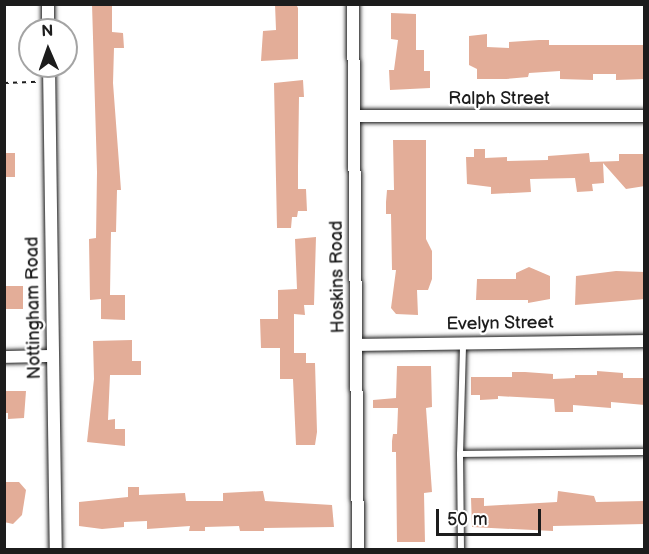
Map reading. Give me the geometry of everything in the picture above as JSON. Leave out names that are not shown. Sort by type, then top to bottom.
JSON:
[{"type":"street","name":"Hoskins Road","points":[[353,4],[358,549]]},
{"type":"street","name":"Nottingham Road","points":[[49,78],[56,549]]},
{"type":"street","name":"Ralph Street","points":[[354,116],[645,116]]},
{"type":"street","name":"Evelyn Street","points":[[357,345],[645,341]]},
{"type":"street","points":[[4,357],[53,356]]},
{"type":"lane","points":[[461,549],[460,454],[463,342]]},
{"type":"lane","points":[[460,454],[645,452]]},
{"type":"path","points":[[4,83],[49,82]]},
{"type":"building","points":[[92,4],[112,4],[112,32],[123,33],[124,48],[114,48],[113,83],[121,190],[117,190],[116,232],[111,232],[110,295],[125,295],[125,320],[101,319],[101,299],[90,300],[89,239],[96,238],[97,172]]},
{"type":"building","points":[[275,4],[296,4],[298,8],[298,59],[261,61],[263,31],[276,30]]},
{"type":"building","points":[[391,13],[416,14],[416,50],[424,50],[424,71],[430,71],[430,88],[390,90],[389,70],[394,70],[398,40],[391,39]]},
{"type":"building","points":[[487,34],[487,47],[509,48],[509,42],[539,40],[549,40],[549,45],[645,45],[645,79],[616,80],[616,74],[593,74],[593,80],[560,79],[560,71],[529,73],[528,77],[477,79],[477,69],[469,65],[469,36]]},
{"type":"building","points":[[303,80],[304,97],[299,97],[298,189],[306,189],[307,211],[298,211],[297,217],[292,217],[291,228],[277,228],[274,83]]},
{"type":"building","points":[[393,140],[426,140],[426,239],[432,251],[432,279],[428,290],[417,290],[418,315],[396,314],[391,308],[396,270],[392,270],[391,214],[386,214],[386,202],[387,190],[394,190]]},
{"type":"building","points":[[474,149],[485,149],[485,158],[507,157],[507,161],[548,160],[548,156],[589,153],[590,162],[619,161],[619,154],[645,154],[645,186],[626,189],[603,163],[604,183],[592,184],[593,191],[577,192],[575,178],[530,179],[531,192],[491,194],[491,187],[467,184],[466,157],[474,157]]},
{"type":"building","points":[[4,153],[15,153],[15,177],[4,177]]},
{"type":"building","points":[[316,237],[314,305],[304,305],[305,315],[294,314],[294,353],[306,353],[306,363],[315,363],[317,432],[315,445],[296,445],[293,379],[280,379],[280,348],[261,348],[260,319],[278,319],[278,290],[297,289],[295,239]]},
{"type":"building","points":[[529,267],[550,276],[550,299],[528,303],[528,300],[476,300],[477,279],[516,279],[516,273]]},
{"type":"building","points":[[616,271],[645,272],[645,299],[575,305],[576,276]]},
{"type":"building","points":[[4,286],[23,286],[23,309],[4,309]]},
{"type":"building","points":[[132,340],[132,361],[141,361],[141,375],[110,375],[108,420],[115,419],[115,429],[125,429],[125,446],[87,442],[94,379],[93,341]]},
{"type":"building","points":[[397,366],[431,366],[432,407],[426,408],[432,492],[424,493],[425,542],[397,542],[396,452],[392,452],[392,441],[393,434],[397,434],[398,408],[373,408],[373,400],[396,398]]},
{"type":"building","points":[[597,371],[623,373],[623,378],[645,378],[645,405],[611,402],[611,408],[573,405],[573,412],[555,412],[554,399],[498,396],[498,399],[480,400],[480,395],[471,395],[471,377],[512,377],[512,372],[525,372],[553,374],[553,379],[575,378],[575,375],[597,375]]},
{"type":"building","points":[[4,391],[26,391],[24,418],[8,419],[8,413],[4,413]]},
{"type":"building","points":[[4,482],[19,482],[26,490],[22,515],[13,524],[4,522]]},
{"type":"building","points":[[128,487],[139,487],[139,495],[185,493],[186,501],[223,501],[223,493],[263,491],[265,501],[332,505],[334,527],[264,528],[264,531],[240,531],[239,526],[205,527],[205,531],[189,531],[190,526],[147,529],[147,521],[124,522],[124,527],[102,529],[79,526],[79,502],[128,497]]},
{"type":"building","points":[[558,491],[594,496],[596,502],[645,501],[645,524],[553,526],[553,531],[472,527],[471,498],[484,498],[484,506],[557,502]]}]
